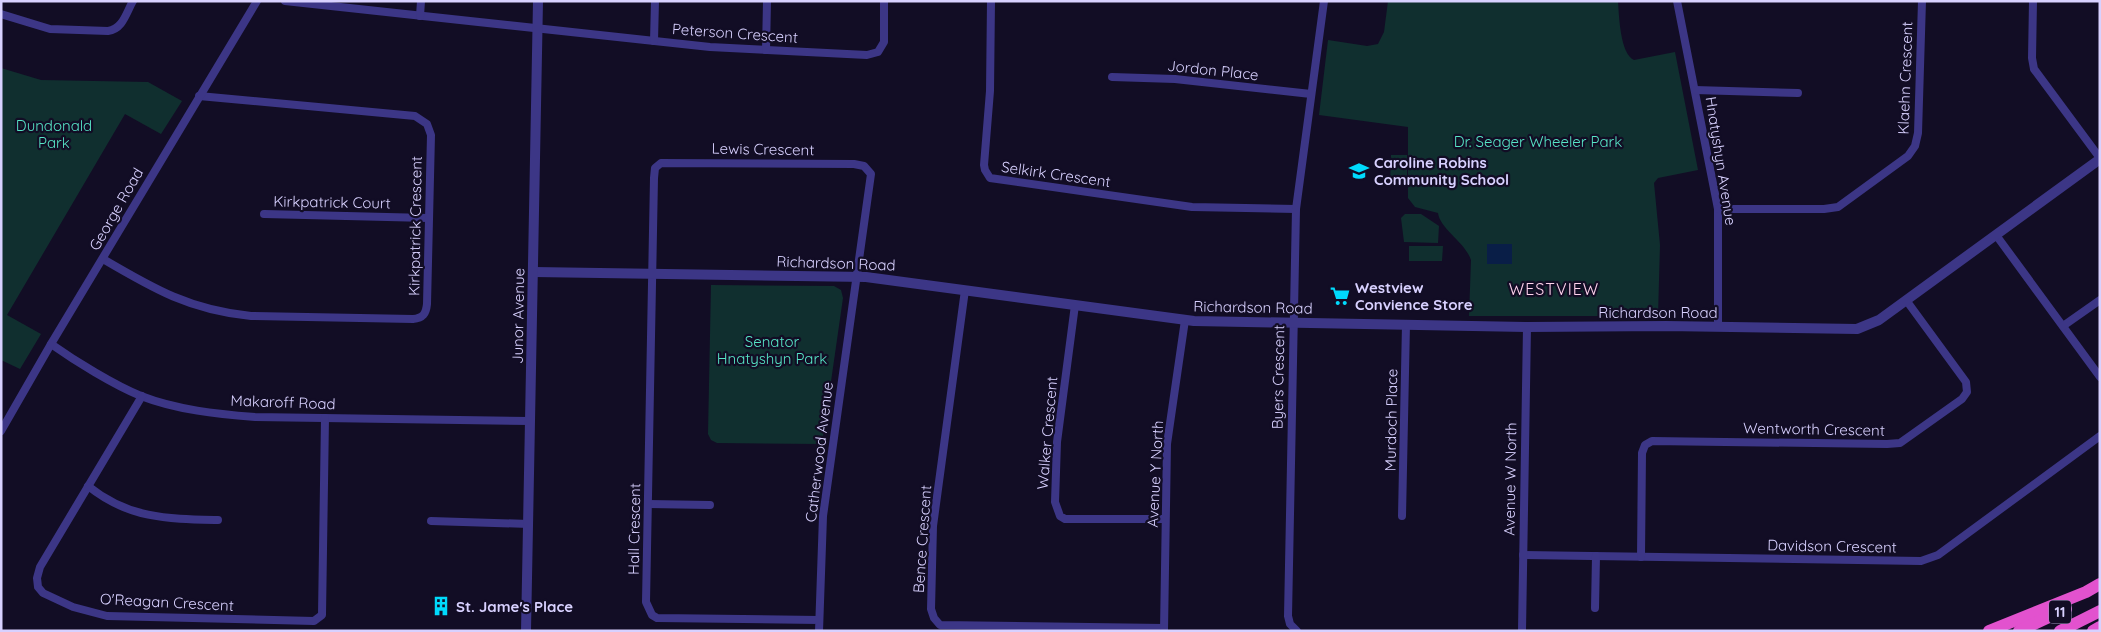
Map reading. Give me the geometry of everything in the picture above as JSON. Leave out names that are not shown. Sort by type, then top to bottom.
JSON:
[{"type":"highway","points":[[1990,631],[2086,592],[2100,584]]},
{"type":"highway","name":"11","points":[[2019,631],[2100,592]]},
{"type":"highway","name":"11","points":[[2060,631],[2100,610]]},
{"type":"highway","points":[[2093,631],[2100,627]]},
{"type":"street","points":[[1,14],[50,29],[108,30],[117,28],[121,24],[133,1]]},
{"type":"street","name":"George Road","points":[[1,431],[51,344],[257,1]]},
{"type":"street","name":"Peterson Crescent","points":[[284,1],[654,41],[766,50],[867,55],[878,52],[884,42],[884,1]]},
{"type":"street","points":[[420,16],[421,1]]},
{"type":"street","name":"Junor Avenue","points":[[526,631],[538,1]]},
{"type":"street","points":[[654,41],[655,1]]},
{"type":"street","points":[[766,50],[767,1]]},
{"type":"street","name":"Selkirk Crescent","points":[[991,1],[990,91],[984,165],[990,178],[1198,207],[1296,209]]},
{"type":"street","name":"Byers Crescent","points":[[1297,631],[1290,624],[1288,616],[1296,209],[1324,1]]},
{"type":"street","name":"Hnatyshyn Avenue","points":[[1677,1],[1691,80],[1695,90],[1718,209],[1718,327]]},
{"type":"street","name":"Klaehn Crescent","points":[[1718,209],[1824,209],[1838,207],[1912,151],[1918,133],[1922,1]]},
{"type":"street","points":[[2033,1],[2032,58],[2034,69],[2100,158]]},
{"type":"street","name":"Jordon Place","points":[[1112,77],[1184,80],[1311,94]]},
{"type":"street","points":[[1695,90],[1798,93]]},
{"type":"street","name":"Kirkpatrick Crescent","points":[[103,259],[183,302],[226,313],[251,316],[420,318],[424,315],[427,304],[430,128],[423,121],[415,116],[199,96]]},
{"type":"street","name":"Richardson Road","points":[[534,272],[856,277],[1185,320],[1528,327],[1858,329],[1872,324],[1906,300],[2100,158]]},
{"type":"street","name":"Lewis Crescent","points":[[652,274],[654,178],[655,168],[661,163],[854,164],[864,166],[870,174],[871,181],[856,277]]},
{"type":"street","name":"Kirkpatrick Court","points":[[264,214],[428,218]]},
{"type":"street","points":[[1996,235],[2100,377]]},
{"type":"street","name":"Hall Crescent","points":[[652,274],[646,602],[652,615],[657,618],[820,620]]},
{"type":"street","name":"Catherwood Avenue","points":[[819,631],[823,516],[856,277]]},
{"type":"street","name":"Bence Crescent","points":[[965,290],[934,526],[931,609],[934,618],[940,625],[1164,630]]},
{"type":"street","name":"Wentworth Crescent","points":[[1641,556],[1642,453],[1648,442],[1652,440],[1894,444],[1912,435],[1962,400],[1967,392],[1966,382],[1906,300]]},
{"type":"street","points":[[2063,326],[2100,300]]},
{"type":"street","name":"Walker Crescent","points":[[1075,305],[1057,442],[1055,502],[1057,511],[1065,519],[1166,519]]},
{"type":"street","name":"Avenue Y North","points":[[1164,630],[1167,444],[1185,320]]},
{"type":"street","name":"Murdoch Place","points":[[1402,516],[1406,324]]},
{"type":"street","name":"Avenue W North","points":[[1522,631],[1528,327]]},
{"type":"street","name":"Makaroff Road","points":[[51,344],[142,396],[171,405],[214,413],[325,418],[530,422]]},
{"type":"street","name":"O'Reagan Crescent","points":[[142,396],[40,567],[37,578],[38,587],[44,593],[73,606],[107,616],[314,621],[322,615],[325,418]]},
{"type":"street","name":"Davidson Crescent","points":[[1523,555],[1913,561],[1930,559],[2100,436]]},
{"type":"street","points":[[88,486],[110,502],[136,513],[168,518],[218,520]]},
{"type":"street","points":[[648,504],[710,505]]},
{"type":"street","points":[[431,521],[529,524]]},
{"type":"street","points":[[1595,608],[1596,556]]},
{"type":"green space","name":"Dr. Seager Wheeler Park","points":[[1388,1],[1618,1],[1621,34],[1629,56],[1634,60],[1675,52],[1698,170],[1658,178],[1654,183],[1660,245],[1658,316],[1469,316],[1471,260],[1468,253],[1443,225],[1438,213],[1415,207],[1408,198],[1408,127],[1319,115],[1328,40],[1367,46],[1378,44],[1384,32]]},
{"type":"green space","name":"Dundonald Park","points":[[1,68],[41,80],[148,82],[182,101],[161,134],[125,114],[7,315],[41,334],[20,369],[1,360]]},
{"type":"green space","points":[[1391,155],[1407,155],[1407,185],[1390,185]]},
{"type":"green space","points":[[1405,214],[1421,214],[1439,226],[1438,243],[1404,242],[1401,218]]},
{"type":"green space","points":[[1409,246],[1443,246],[1442,261],[1409,261]]},
{"type":"green space","name":"Senator Hnatyshyn Park","points":[[711,285],[834,286],[841,290],[843,298],[822,444],[717,443],[711,440],[708,434]]},
{"type":"water","points":[[1487,244],[1512,244],[1512,264],[1487,264]]},
{"type":"place","name":"Caroline Robins Community School","points":[[1359,171]]},
{"type":"place","name":"Westview Convience Store","points":[[1340,296]]},
{"type":"place","name":"St. Jame's Place","points":[[441,606]]},
{"type":"district","name":"WESTVIEW","points":[[1554,289]]}]
